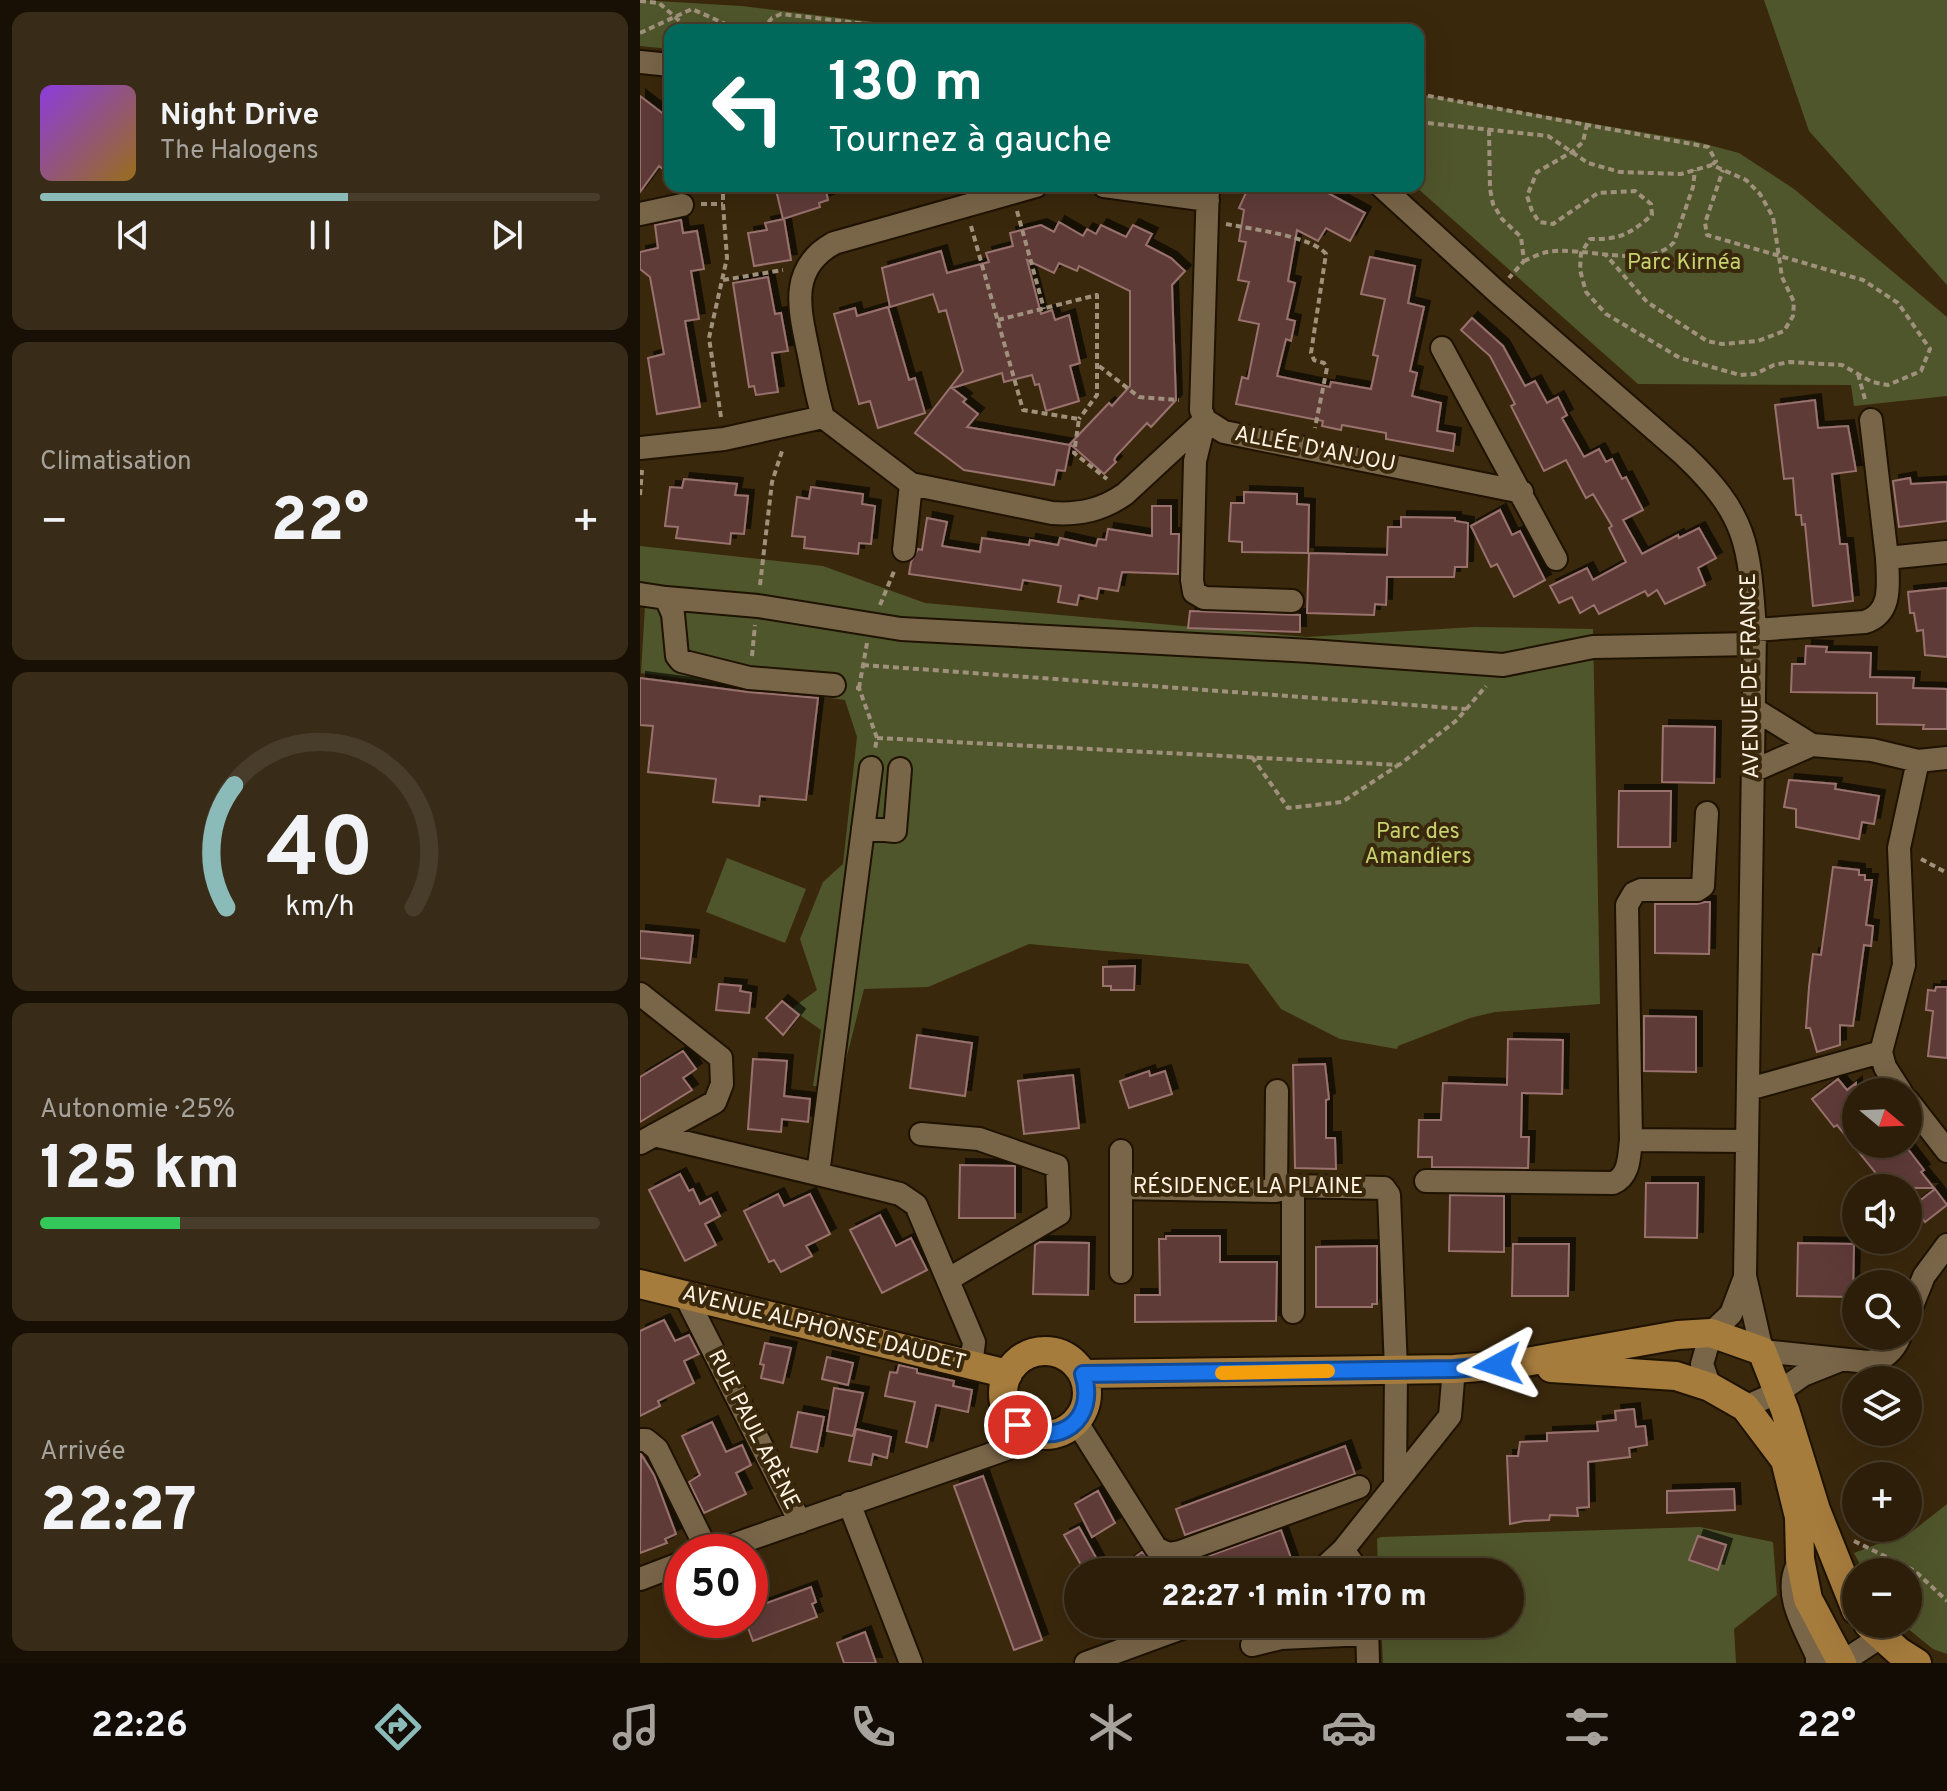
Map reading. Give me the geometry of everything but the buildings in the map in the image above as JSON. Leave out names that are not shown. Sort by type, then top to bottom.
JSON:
[{"type":"main road","name":"AVENUE ALPHONSE DAUDET","points":[[640,1284],[1008,1374]]},
{"type":"main road","points":[[1083,1374],[1454,1369],[1515,1364],[1678,1335],[1711,1333],[1762,1351],[1779,1392],[1816,1510],[1842,1575]]},
{"type":"main road","points":[[1046,1350],[1068,1357],[1083,1374],[1087,1399],[1084,1411],[1076,1421],[1054,1434],[1030,1432],[1018,1425],[1009,1414],[1004,1401],[1004,1387],[1008,1374],[1023,1357],[1046,1350]]},
{"type":"main road","points":[[1515,1364],[1615,1374],[1676,1376],[1710,1387],[1745,1407],[1785,1460],[1799,1517],[1800,1559],[1808,1599],[1831,1661]]},
{"type":"street","points":[[640,62],[664,64]]},
{"type":"street","points":[[642,448],[724,439],[823,417],[799,310],[807,266],[822,249],[834,243],[1012,192]]},
{"type":"street","points":[[1143,192],[1208,202],[1203,411],[1195,461],[1194,592],[1204,598],[1292,601]]},
{"type":"street","name":"AVENUE DE FRANCE","points":[[1388,192],[1712,481],[1738,520],[1751,577],[1754,637],[1745,1276],[1762,1351]]},
{"type":"street","points":[[640,214],[682,205]]},
{"type":"street","points":[[1442,348],[1556,559]]},
{"type":"street","name":"ALLÉE D'ANJOU","points":[[823,417],[911,484],[1038,510],[1074,514],[1111,504],[1125,494],[1203,411],[1224,432],[1522,492]]},
{"type":"street","points":[[640,594],[758,606],[901,629],[1295,650],[1503,665],[1593,647],[1754,637],[1865,622],[1875,619],[1883,610],[1888,596],[1887,558],[1871,420]]},
{"type":"street","points":[[904,550],[911,484]]},
{"type":"street","points":[[1887,558],[1947,552]]},
{"type":"street","points":[[666,598],[673,614],[677,656],[681,661],[749,678],[834,685]]},
{"type":"street","points":[[1754,709],[1812,745],[1872,750],[1918,761],[1947,758]]},
{"type":"street","points":[[1753,771],[1812,745]]},
{"type":"street","points":[[1892,1078],[1881,1052],[1904,965],[1899,848],[1918,761]]},
{"type":"street","points":[[818,1174],[871,768]]},
{"type":"street","points":[[863,828],[895,831],[900,769]]},
{"type":"street","points":[[1426,1181],[1613,1183],[1622,1180],[1631,1140],[1627,905],[1634,893],[1641,890],[1697,890],[1703,886],[1707,813]]},
{"type":"street","points":[[640,994],[721,1058],[722,1084],[715,1102],[647,1139]]},
{"type":"street","points":[[1749,1089],[1881,1052]]},
{"type":"street","points":[[1277,1091],[1293,1312]]},
{"type":"street","points":[[1922,1119],[1947,1151]]},
{"type":"street","points":[[921,1134],[979,1139],[1057,1166],[1059,1214],[949,1279]]},
{"type":"street","points":[[647,1139],[900,1194],[916,1205],[974,1342],[971,1365]]},
{"type":"street","points":[[1631,1140],[1747,1141]]},
{"type":"street","points":[[1121,1151],[1121,1272]]},
{"type":"street","name":"RÉSIDENCE LA PLAINE","points":[[1121,1188],[1384,1188],[1389,1195],[1396,1369]]},
{"type":"street","points":[[1922,1281],[1947,1245]]},
{"type":"street","name":"AVENUE DE FRANCE","points":[[1711,1333],[1731,1314],[1745,1276]]},
{"type":"street","name":"RUE PAUL ARÈNE","points":[[685,1295],[800,1522]]},
{"type":"street","points":[[1710,1387],[1702,1364],[1711,1333]]},
{"type":"street","points":[[1762,1351],[1839,1360],[1880,1360],[1891,1350]]},
{"type":"street","points":[[1745,1407],[1779,1392],[1803,1375],[1839,1360]]},
{"type":"street","points":[[1395,1483],[1396,1369]]},
{"type":"street","points":[[1334,1558],[1450,1416],[1454,1369]]},
{"type":"street","points":[[1076,1421],[1156,1548],[1168,1554],[1359,1487]]},
{"type":"street","points":[[764,1534],[1009,1448],[1030,1432]]},
{"type":"street","points":[[640,1440],[646,1440],[657,1449],[701,1534]]},
{"type":"street","points":[[849,1503],[911,1663]]},
{"type":"street","points":[[1343,1550],[1349,1558]]},
{"type":"street","points":[[640,1579],[664,1570]]},
{"type":"street","points":[[1086,1663],[1155,1638]]},
{"type":"street","points":[[1252,1645],[1281,1638]]},
{"type":"street","points":[[1367,1638],[1368,1663]]},
{"type":"street","points":[[1831,1661],[1892,1647]]},
{"type":"path","points":[[640,1],[659,3],[683,24]]},
{"type":"path","points":[[640,33],[692,9],[726,24]]},
{"type":"path","points":[[767,24],[781,14],[867,24]]},
{"type":"path","points":[[1424,95],[1708,147],[1716,161],[1681,174],[1620,172],[1588,163],[1548,136],[1424,123]]},
{"type":"path","points":[[1587,124],[1583,142],[1537,172],[1527,196],[1539,222],[1553,224],[1598,193],[1606,191],[1635,191],[1651,204],[1652,215],[1636,229],[1614,240],[1590,239],[1581,253],[1580,270],[1586,292],[1606,314],[1680,358],[1740,375],[1755,374],[1774,365],[1814,361],[1842,365],[1872,382],[1888,385],[1921,371],[1930,349],[1898,303],[1863,280],[1707,235],[1705,223],[1723,170]]},
{"type":"path","points":[[1489,130],[1493,204],[1502,219],[1521,237],[1524,261],[1549,252],[1639,255],[1669,248],[1674,242],[1693,187],[1695,170]]},
{"type":"path","points":[[1605,254],[1647,302],[1699,338],[1722,344],[1758,341],[1784,331],[1793,316],[1794,302],[1782,277],[1773,217],[1760,194],[1746,180],[1712,165]]},
{"type":"path","points":[[723,192],[727,258],[709,338],[724,439]]},
{"type":"path","points":[[1012,192],[1044,309]]},
{"type":"path","points":[[1208,202],[1323,250],[1326,254],[1311,353],[1314,360],[1324,363],[1327,368],[1311,449]]},
{"type":"path","points":[[965,205],[1023,410],[1079,419]]},
{"type":"path","points":[[723,280],[807,266]]},
{"type":"path","points":[[998,320],[1097,295],[1097,395],[1079,419],[1074,453],[1125,494]]},
{"type":"path","points":[[1097,365],[1139,397],[1203,411]]},
{"type":"path","points":[[1858,374],[1871,420]]},
{"type":"path","points":[[749,678],[772,482],[784,445],[786,426]]},
{"type":"path","points":[[871,768],[877,738],[859,688],[871,624],[904,550]]},
{"type":"path","points":[[863,665],[1466,709]]},
{"type":"path","points":[[1252,757],[1288,808],[1342,802],[1399,765],[1457,720],[1503,665]]},
{"type":"path","points":[[834,685],[859,688]]},
{"type":"path","points":[[877,738],[1399,765]]},
{"type":"path","points":[[1854,1542],[1915,1571],[1947,1601]]},
{"type":"green space","points":[[640,0],[742,6],[890,24],[664,24],[664,48],[640,46]]},
{"type":"green space","points":[[1764,0],[1947,0],[1947,285],[1809,131]]},
{"type":"green space","name":"Parc Kirnéa","points":[[1424,95],[1694,141],[1739,153],[1794,189],[1947,317],[1947,396],[1854,406],[1851,385],[1638,384],[1422,192]]},
{"type":"green space","name":"Parc des Amandiers","points":[[640,546],[823,566],[925,603],[1306,637],[1475,627],[1593,629],[1600,1004],[1495,1012],[1470,1018],[1397,1049],[1340,1039],[1281,1009],[1248,964],[1029,944],[928,987],[864,989],[839,1087],[813,1086],[821,1030],[791,1009],[817,990],[800,939],[823,882],[843,864],[857,737],[845,700],[641,673],[645,606],[640,605]]},
{"type":"green space","points":[[727,858],[806,889],[785,943],[706,912]]},
{"type":"green space","points":[[1947,1504],[1947,1654],[1933,1649],[1919,1638],[1922,1638],[1922,1558],[1857,1558],[1854,1553],[1883,1542],[1922,1542],[1922,1524]]},
{"type":"green space","points":[[1700,1527],[1773,1542],[1777,1595],[1734,1629],[1736,1663],[1383,1663],[1382,1638],[1524,1638],[1524,1558],[1378,1558],[1377,1539]]},
{"type":"slow traffic","points":[[1222,1373],[1328,1371]]},
{"type":"route","points":[[1018,1425],[1042,1435],[1066,1429],[1084,1411],[1087,1386],[1083,1374],[1454,1369],[1498,1365]]}]
